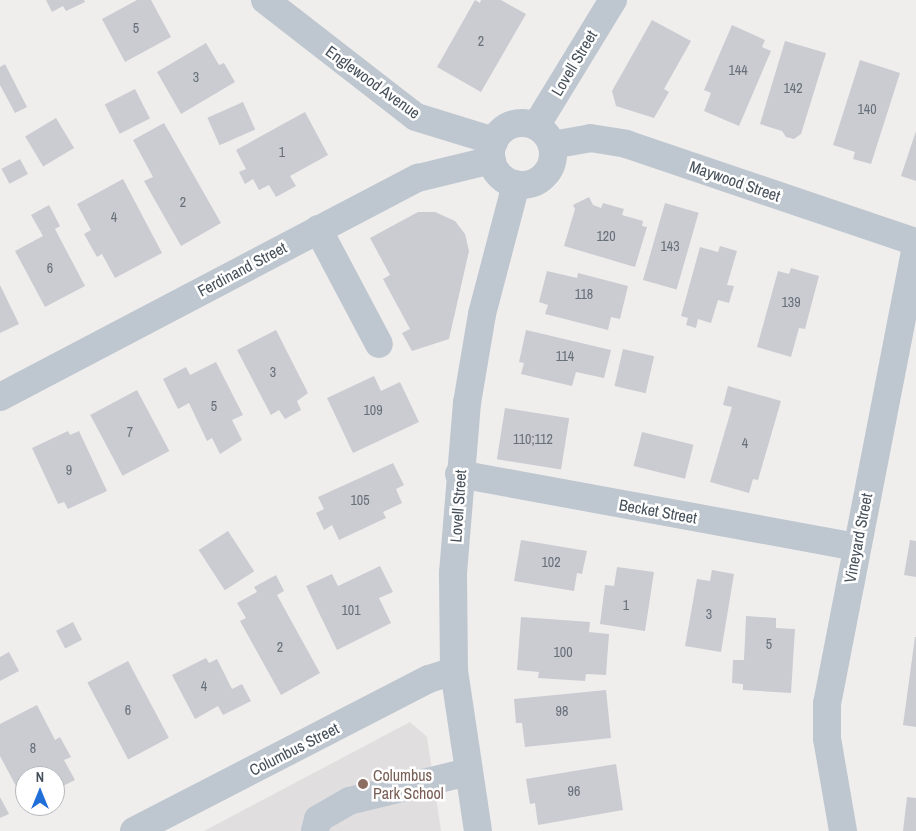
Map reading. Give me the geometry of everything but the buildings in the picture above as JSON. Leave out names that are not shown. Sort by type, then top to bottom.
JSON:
[{"type":"street","name":"Englewood Avenue","points":[[265,0],[416,117],[493,151]]},
{"type":"street","name":"Lovell Street","points":[[544,135],[612,0]]},
{"type":"street","points":[[524,123],[544,135],[553,158],[545,175],[535,182],[516,184],[500,176],[493,151],[512,125],[524,123]]},
{"type":"street","name":"Maywood Street","points":[[544,135],[590,138],[626,144],[916,242]]},
{"type":"street","name":"Ferdinand Street","points":[[0,397],[418,178],[493,151]]},
{"type":"street","name":"Lovell Street","points":[[478,831],[454,671],[453,573],[459,474],[467,404],[482,314],[516,184]]},
{"type":"street","points":[[318,229],[379,344]]},
{"type":"street","name":"Vineyard Street","points":[[844,831],[827,738],[827,704],[856,547],[916,247]]},
{"type":"street","name":"Becket Street","points":[[459,474],[856,547]]},
{"type":"street","name":"Columbus Street","points":[[134,831],[420,684],[454,671]]},
{"type":"street","points":[[315,831],[318,819],[349,801],[468,772]]},
{"type":"shaded area","name":"Columbus Park School","points":[[410,722],[427,737],[441,831],[204,831]]},
{"type":"place","name":"Columbus Park School","points":[[363,784]]}]
